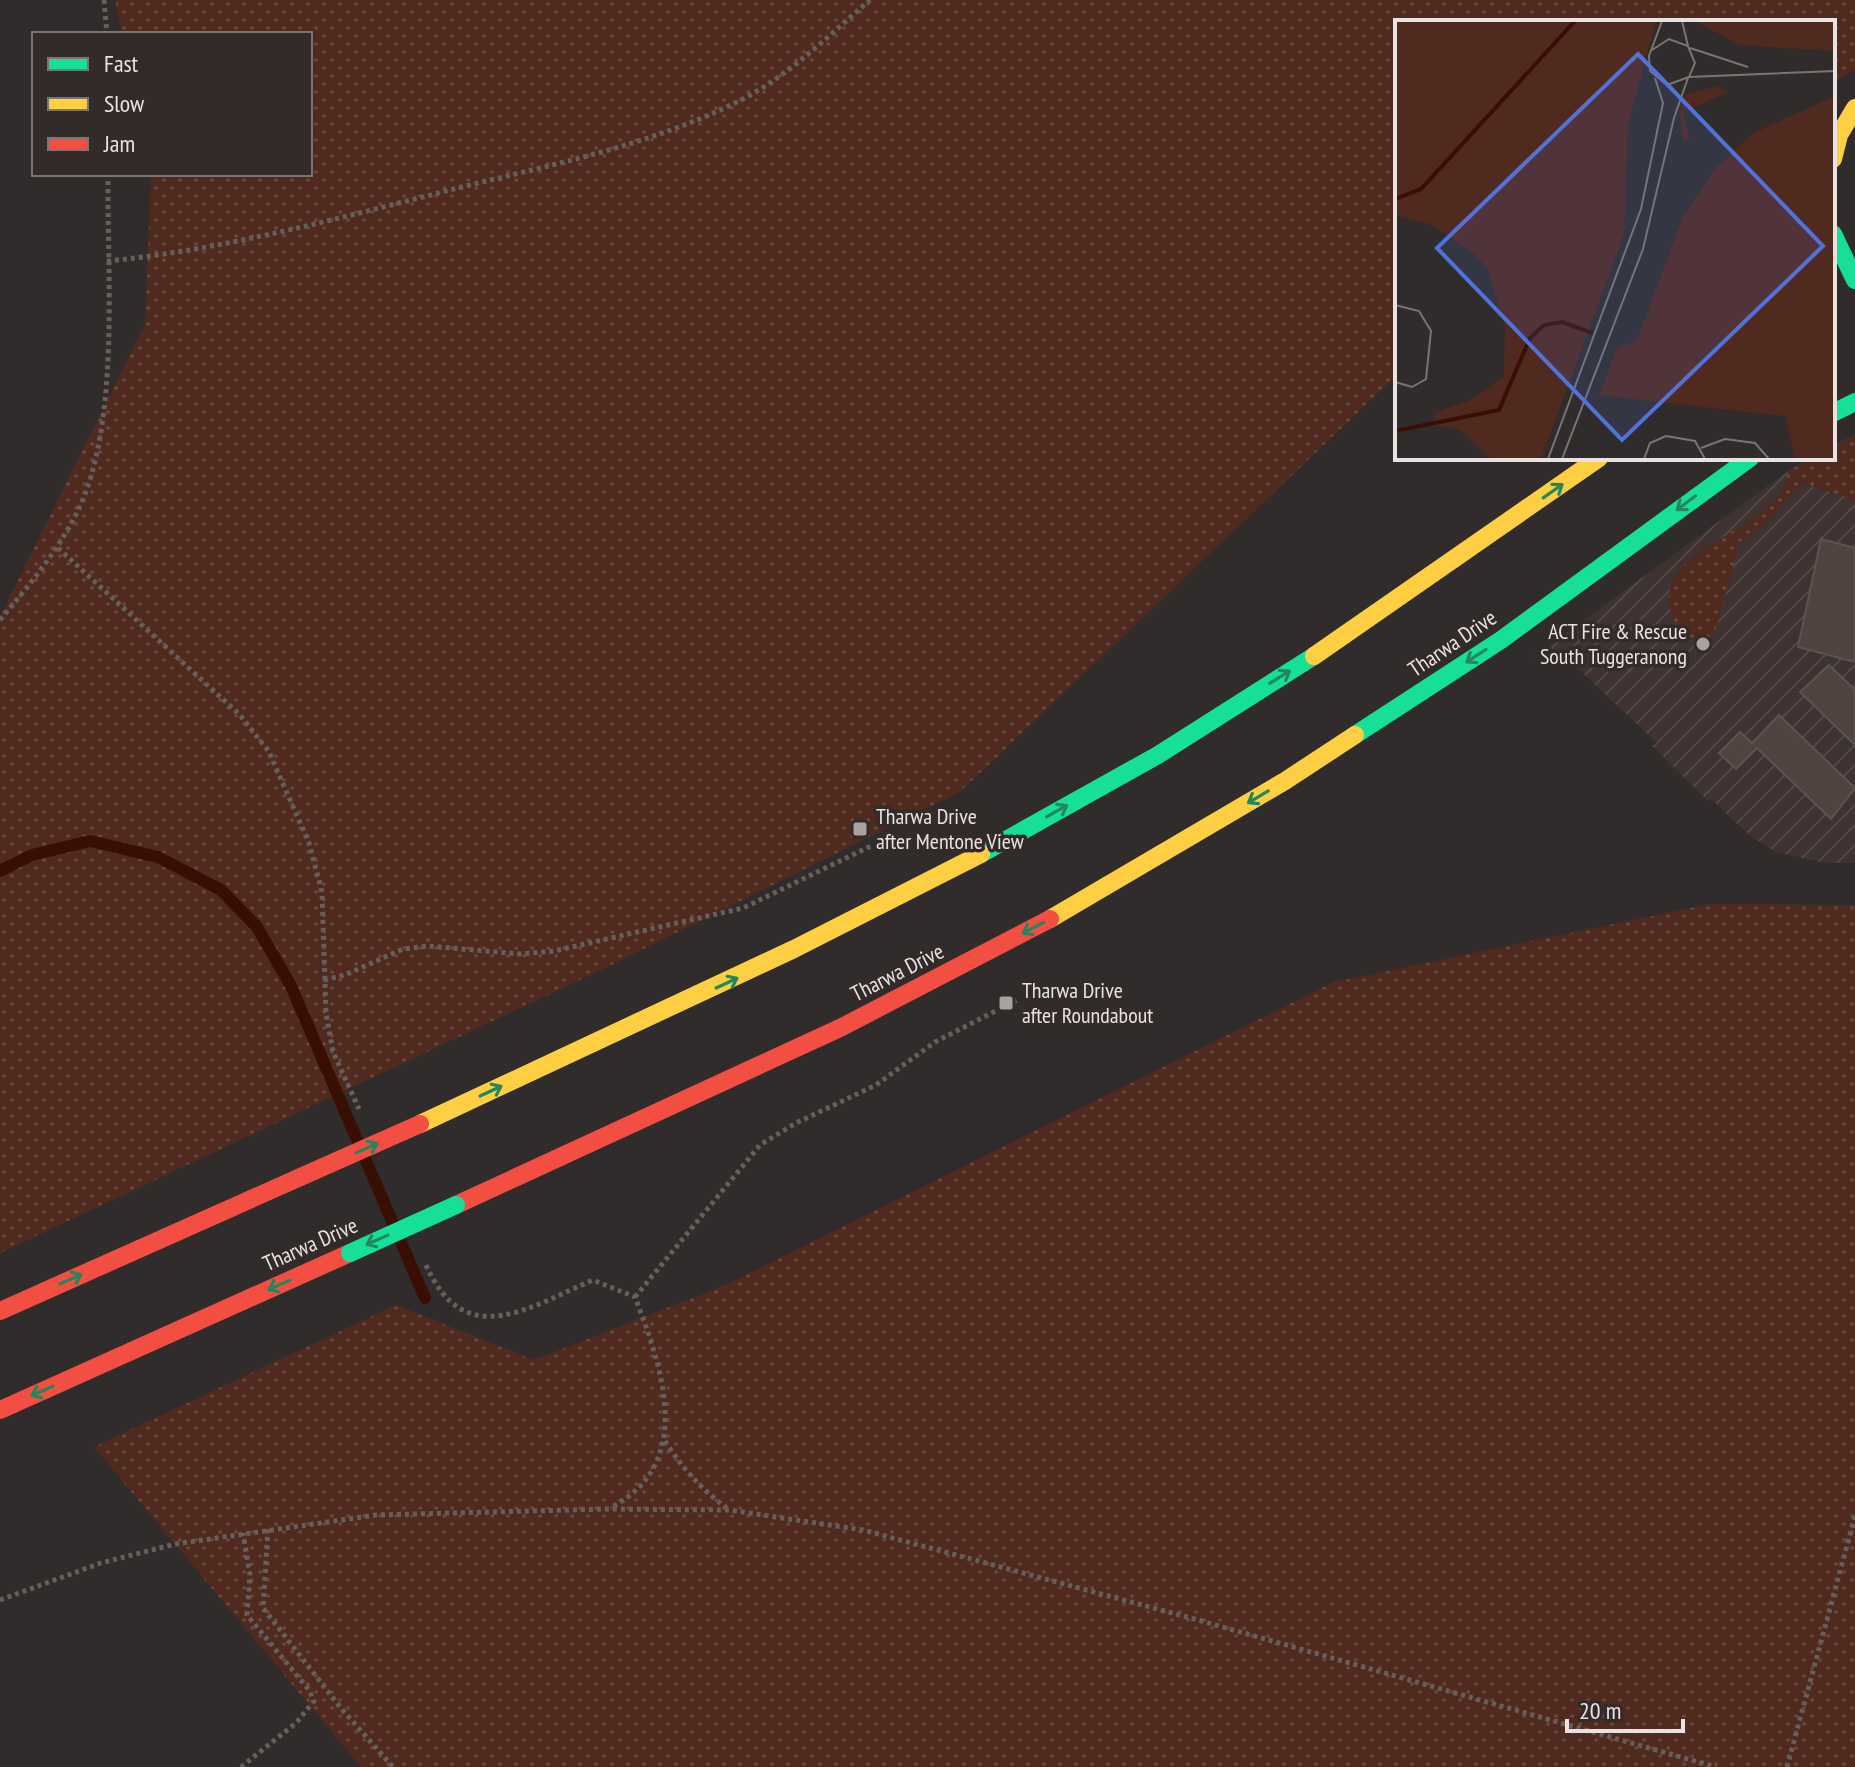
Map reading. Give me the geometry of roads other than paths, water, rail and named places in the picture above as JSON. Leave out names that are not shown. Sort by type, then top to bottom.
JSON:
[{"type":"main road","points":[[1835,151],[1839,135],[1855,108]]},
{"type":"main road","points":[[1835,238],[1855,280]]},
{"type":"main road","points":[[1835,412],[1855,402]]},
{"type":"main road","points":[[0,1311],[730,982],[902,897],[1158,755],[1364,624],[1596,460]]},
{"type":"main road","name":"Tharwa Drive","points":[[0,1410],[840,1028],[1065,911],[1285,781],[1501,640],[1747,460]]},
{"type":"waterway","points":[[0,871],[32,855],[90,841],[158,857],[221,890],[257,927],[291,986],[425,1298]]},
{"type":"place","name":"ACT Fire & Rescue South Tuggeranong","points":[[1703,644]]},
{"type":"place","name":"Tharwa Drive after Mentone View","points":[[860,829]]},
{"type":"place","name":"Tharwa Drive after Roundabout","points":[[1006,1003]]}]
